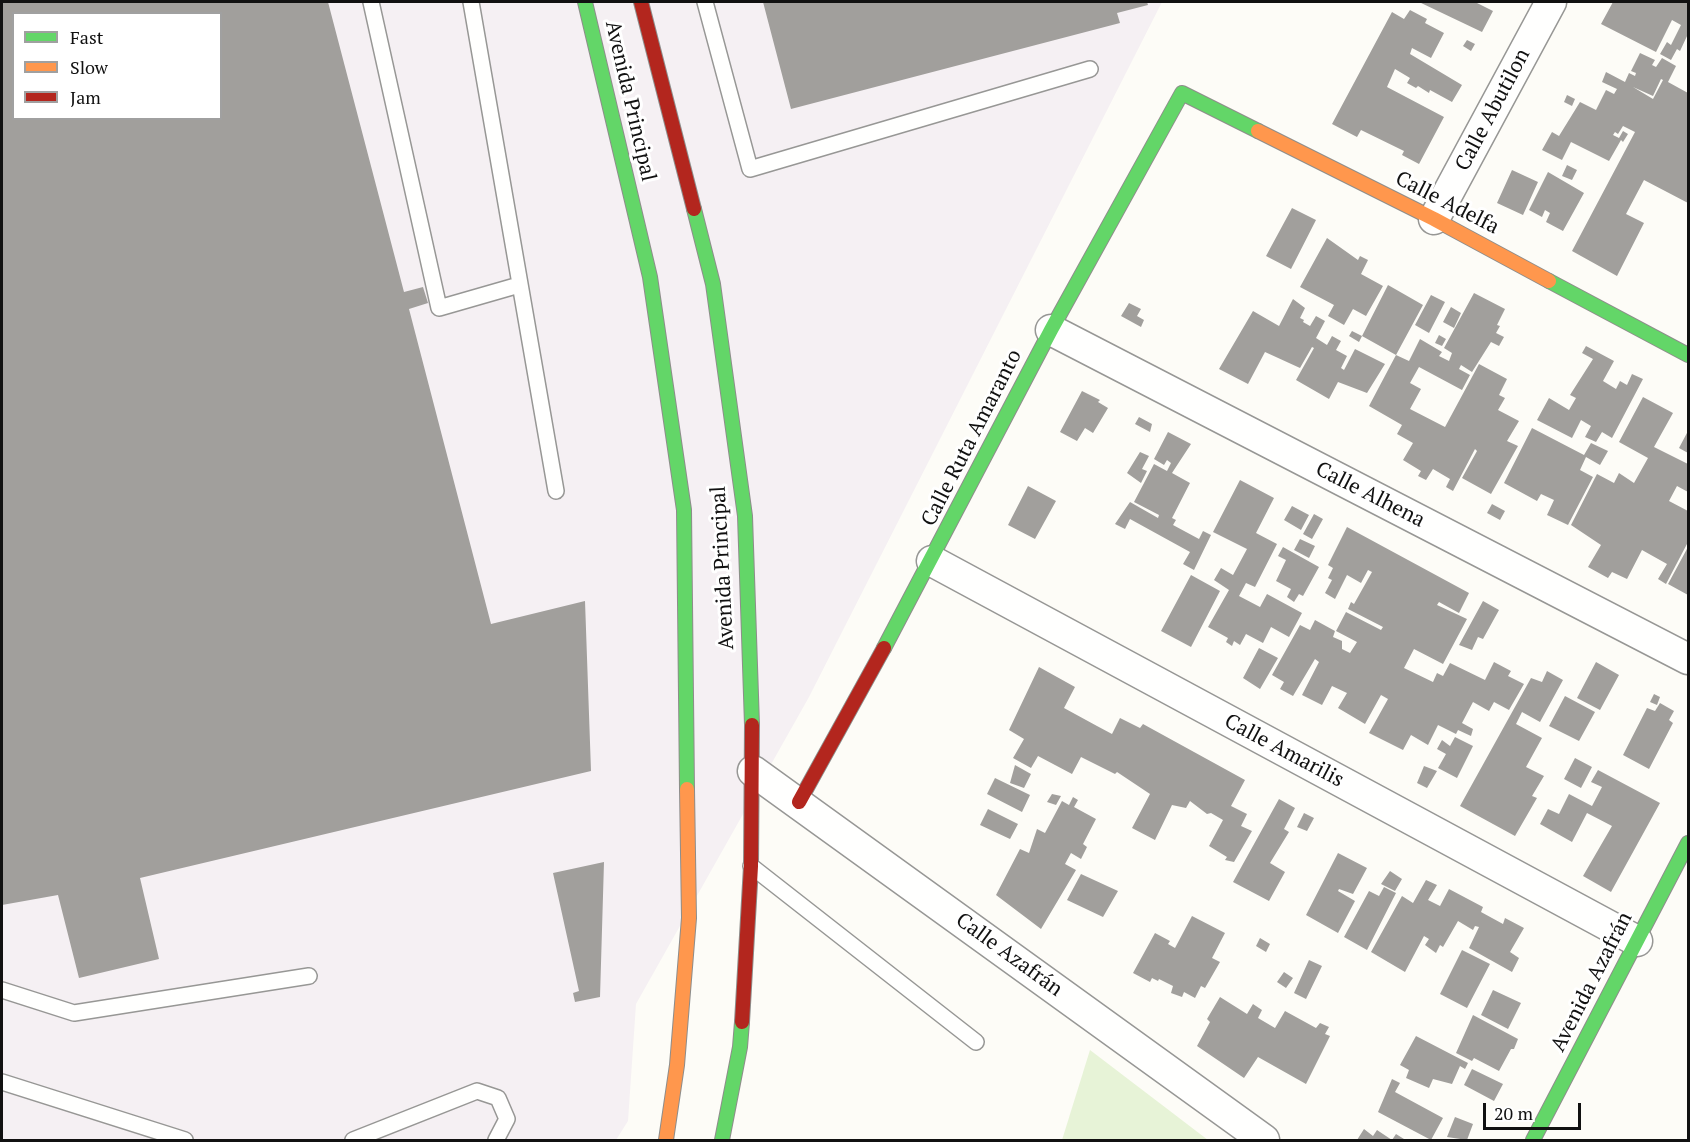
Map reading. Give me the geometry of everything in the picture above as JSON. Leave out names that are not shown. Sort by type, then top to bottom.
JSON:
[{"type":"main road","name":"Avenida Principal","points":[[585,2],[650,277],[684,510],[689,918],[677,1065],[666,1140]]},
{"type":"main road","name":"Avenida Principal","points":[[641,2],[713,284],[745,516],[753,771],[751,866],[740,1047],[722,1140]]},
{"type":"main road","name":"Calle Adelfa","points":[[1182,93],[1686,347]]},
{"type":"main road","name":"Calle Ruta Amaranto","points":[[799,802],[932,561],[1051,330],[1182,93]]},
{"type":"main road","name":"Avenida Azafrán","points":[[1533,1140],[1689,843]]},
{"type":"street","name":"Calle Abutilon","points":[[1434,219],[1551,2]]},
{"type":"street","name":"Calle Alhena","points":[[1051,330],[1689,659]]},
{"type":"street","name":"Calle Amarilis","points":[[932,561],[1637,941]]},
{"type":"street","name":"Calle Azafrán","points":[[753,771],[1264,1140]]},
{"type":"lane","points":[[371,2],[439,308],[519,285]]},
{"type":"lane","points":[[471,2],[556,491]]},
{"type":"lane","points":[[705,2],[750,169],[1090,69]]},
{"type":"lane","points":[[751,866],[976,1042]]},
{"type":"lane","points":[[2,990],[74,1013],[309,976]]},
{"type":"lane","points":[[2,1082],[185,1140]]},
{"type":"lane","points":[[353,1140],[477,1091],[498,1098],[507,1119],[496,1140]]},
{"type":"shaded area","points":[[2,2],[1162,2],[809,697],[636,1004],[628,1121],[616,1140],[2,1140]]},
{"type":"green space","points":[[1090,1050],[1208,1140],[1062,1140]]},
{"type":"building","points":[[2,2],[328,2],[404,292],[423,287],[428,303],[409,309],[491,624],[585,601],[591,771],[140,878],[159,959],[79,978],[58,895],[2,905]]},
{"type":"building","points":[[763,2],[1147,2],[1148,5],[1117,13],[1120,23],[791,109]]},
{"type":"building","points":[[1419,2],[1475,2],[1493,11],[1482,32]]},
{"type":"building","points":[[1613,2],[1688,2],[1688,34],[1680,51],[1677,49],[1671,60],[1660,54],[1667,42],[1671,45],[1681,25],[1672,20],[1656,52],[1601,24]]},
{"type":"building","points":[[1410,10],[1427,19],[1425,23],[1444,33],[1431,58],[1412,48],[1410,54],[1462,85],[1452,102],[1430,90],[1429,93],[1418,86],[1416,88],[1407,83],[1410,78],[1395,69],[1387,87],[1444,117],[1419,164],[1402,155],[1404,151],[1361,130],[1357,137],[1332,124],[1392,12],[1404,19]]},
{"type":"building","points":[[1467,40],[1475,44],[1471,51],[1463,46]]},
{"type":"building","points":[[1640,53],[1655,60],[1652,65],[1656,67],[1662,58],[1676,66],[1668,82],[1688,93],[1688,203],[1644,180],[1626,214],[1644,223],[1617,276],[1572,251],[1635,132],[1623,126],[1618,134],[1615,132],[1613,135],[1619,138],[1623,131],[1628,134],[1623,142],[1621,140],[1609,161],[1571,142],[1562,160],[1542,150],[1552,132],[1559,136],[1580,102],[1596,110],[1606,90],[1614,94],[1617,89],[1602,82],[1606,72],[1625,82],[1629,73],[1635,76],[1636,73],[1631,71]],"holes":[[[1661,79],[1663,80],[1653,99],[1633,87],[1653,96]]]},
{"type":"building","points":[[1567,95],[1575,99],[1572,106],[1564,102]]},
{"type":"building","points":[[1567,165],[1577,170],[1572,180],[1562,176]]},
{"type":"building","points":[[1512,170],[1538,182],[1523,215],[1497,203]]},
{"type":"building","points":[[1548,172],[1584,193],[1563,231],[1546,222],[1550,213],[1545,210],[1542,217],[1529,210]]},
{"type":"building","points":[[1292,208],[1316,220],[1291,269],[1266,256]]},
{"type":"building","points":[[1327,238],[1358,260],[1360,256],[1368,260],[1361,274],[1383,286],[1366,316],[1353,309],[1344,325],[1328,316],[1334,305],[1300,287]]},
{"type":"building","points":[[1388,285],[1423,305],[1396,355],[1362,336]]},
{"type":"building","points":[[1474,293],[1505,309],[1497,325],[1500,326],[1496,333],[1504,337],[1499,346],[1491,342],[1472,372],[1461,365],[1459,369],[1470,375],[1462,390],[1419,367],[1410,383],[1421,389],[1410,409],[1445,427],[1479,364],[1507,379],[1499,395],[1505,398],[1498,410],[1519,421],[1507,441],[1518,446],[1491,494],[1462,478],[1477,451],[1475,449],[1453,491],[1446,487],[1450,479],[1433,469],[1426,480],[1418,476],[1421,471],[1403,460],[1413,443],[1397,434],[1402,425],[1369,406],[1396,355],[1409,361],[1420,339],[1442,352],[1439,356],[1449,361],[1452,353],[1444,348]]},
{"type":"building","points":[[1431,295],[1445,302],[1429,333],[1415,325]]},
{"type":"building","points":[[1293,299],[1305,308],[1300,318],[1304,320],[1303,322],[1310,326],[1316,316],[1325,321],[1316,338],[1327,345],[1332,336],[1341,341],[1336,350],[1347,356],[1341,368],[1344,370],[1355,349],[1385,364],[1367,393],[1338,382],[1329,399],[1296,380],[1314,348],[1312,347],[1300,368],[1265,352],[1248,384],[1219,369],[1253,311],[1279,326]]},
{"type":"building","points":[[1129,303],[1141,309],[1137,316],[1144,320],[1141,327],[1121,316]]},
{"type":"building","points":[[1451,307],[1461,313],[1454,328],[1443,322]]},
{"type":"building","points":[[1352,331],[1362,336],[1359,342],[1349,336]]},
{"type":"building","points":[[1439,335],[1446,339],[1442,346],[1435,343]]},
{"type":"building","points":[[1586,346],[1614,361],[1603,381],[1616,389],[1620,381],[1627,385],[1632,374],[1643,379],[1612,438],[1602,432],[1596,442],[1585,437],[1591,426],[1581,420],[1572,438],[1537,420],[1549,398],[1569,410],[1576,398],[1570,395],[1593,359],[1582,353]]},
{"type":"building","points":[[1082,391],[1100,400],[1098,402],[1108,408],[1093,433],[1085,428],[1077,441],[1060,432]]},
{"type":"building","points":[[1643,397],[1673,413],[1654,447],[1688,464],[1688,492],[1677,486],[1669,501],[1688,511],[1688,542],[1666,584],[1658,579],[1667,564],[1642,550],[1627,579],[1612,572],[1608,578],[1588,567],[1601,545],[1571,525],[1597,474],[1614,483],[1619,473],[1634,483],[1648,458],[1619,442]]},
{"type":"building","points":[[1139,417],[1152,424],[1150,432],[1135,424]]},
{"type":"building","points":[[1532,428],[1584,455],[1591,443],[1608,451],[1600,465],[1586,457],[1580,470],[1593,477],[1568,525],[1547,515],[1554,500],[1541,494],[1537,501],[1504,483]]},
{"type":"building","points":[[1688,431],[1688,453],[1679,448]]},
{"type":"building","points":[[1168,432],[1191,444],[1172,473],[1190,483],[1172,518],[1176,520],[1173,525],[1199,539],[1203,531],[1211,535],[1194,570],[1183,564],[1190,552],[1130,519],[1125,529],[1115,524],[1130,502],[1158,518],[1159,515],[1134,502],[1154,464],[1167,471],[1171,463],[1167,460],[1164,465],[1154,459]]},
{"type":"building","points":[[1140,452],[1149,456],[1142,469],[1147,471],[1141,483],[1127,473]]},
{"type":"building","points":[[1240,480],[1274,498],[1256,533],[1277,544],[1255,587],[1246,583],[1239,596],[1260,607],[1267,594],[1302,613],[1289,637],[1271,627],[1263,643],[1246,634],[1240,645],[1234,641],[1232,646],[1226,642],[1228,638],[1208,627],[1229,590],[1214,580],[1221,568],[1233,575],[1247,549],[1213,532]]},
{"type":"building","points":[[1028,486],[1056,501],[1035,539],[1008,525]]},
{"type":"building","points":[[1492,504],[1505,511],[1500,520],[1487,513]]},
{"type":"building","points":[[1292,506],[1309,515],[1301,530],[1284,520]]},
{"type":"building","points":[[1314,514],[1323,519],[1312,539],[1303,534]]},
{"type":"building","points":[[1347,527],[1469,593],[1459,613],[1439,602],[1437,605],[1467,619],[1443,664],[1414,649],[1404,668],[1433,682],[1437,673],[1443,676],[1450,663],[1485,680],[1494,662],[1511,671],[1508,676],[1524,684],[1509,710],[1494,702],[1489,711],[1473,702],[1462,723],[1473,729],[1471,736],[1458,730],[1456,734],[1438,725],[1428,745],[1411,735],[1403,750],[1369,733],[1388,699],[1381,695],[1365,724],[1338,708],[1347,693],[1332,686],[1322,705],[1302,695],[1319,662],[1315,659],[1293,696],[1280,689],[1284,682],[1272,675],[1300,625],[1310,630],[1315,620],[1335,631],[1333,637],[1342,641],[1342,649],[1350,653],[1357,642],[1336,631],[1346,612],[1381,630],[1383,627],[1348,609],[1351,602],[1354,604],[1372,572],[1368,570],[1361,583],[1347,575],[1335,599],[1325,593],[1332,580],[1328,578],[1333,568],[1328,565]]},
{"type":"building","points":[[1300,539],[1315,546],[1309,558],[1294,550]]},
{"type":"building","points":[[1283,547],[1319,567],[1303,596],[1299,594],[1294,602],[1287,597],[1291,589],[1276,581],[1286,560],[1278,556]]},
{"type":"building","points":[[1688,547],[1688,595],[1668,584]]},
{"type":"building","points":[[1191,575],[1220,591],[1191,647],[1161,631]]},
{"type":"building","points":[[1483,601],[1499,610],[1483,639],[1478,637],[1472,650],[1459,645]]},
{"type":"building","points":[[1259,648],[1278,658],[1260,689],[1243,678]]},
{"type":"building","points":[[1596,662],[1619,675],[1600,710],[1577,698]]},
{"type":"building","points":[[1039,667],[1075,687],[1064,708],[1112,734],[1120,718],[1140,728],[1143,724],[1245,780],[1231,806],[1247,814],[1241,826],[1252,831],[1234,862],[1225,860],[1227,857],[1209,846],[1223,820],[1211,813],[1207,814],[1190,801],[1186,808],[1172,805],[1155,840],[1132,828],[1150,794],[1117,772],[1115,774],[1081,757],[1072,774],[1038,756],[1031,768],[1013,758],[1024,739],[1009,730]]},
{"type":"building","points":[[1547,671],[1563,680],[1540,722],[1522,712],[1516,724],[1542,738],[1526,767],[1544,776],[1532,796],[1537,798],[1515,836],[1460,806],[1531,678],[1542,682]]},
{"type":"building","points":[[1654,694],[1660,697],[1657,705],[1650,702]]},
{"type":"building","points":[[1565,696],[1595,712],[1579,741],[1549,726]]},
{"type":"building","points":[[1660,703],[1674,711],[1669,720],[1673,723],[1649,769],[1623,755],[1647,708],[1655,711]]},
{"type":"building","points":[[1455,737],[1473,746],[1457,778],[1438,768],[1446,754],[1437,749],[1442,740],[1450,746]]},
{"type":"building","points":[[1575,758],[1592,767],[1581,788],[1564,779]]},
{"type":"building","points":[[1015,765],[1031,774],[1024,788],[1010,783]]},
{"type":"building","points":[[1424,766],[1437,771],[1427,788],[1417,783]]},
{"type":"building","points":[[1598,770],[1660,803],[1611,892],[1583,876],[1612,826],[1587,813],[1572,842],[1540,824],[1548,809],[1559,814],[1569,794],[1592,806],[1602,787],[1591,782]]},
{"type":"building","points":[[995,778],[1030,795],[1022,812],[987,794]]},
{"type":"building","points":[[1052,794],[1061,796],[1056,805],[1047,802]]},
{"type":"building","points":[[1073,797],[1078,800],[1074,807],[1096,819],[1083,844],[1087,847],[1081,859],[1071,853],[1065,864],[1076,870],[1041,929],[996,895],[1020,849],[1029,853],[1037,829],[1045,833],[1062,801],[1069,805]]},
{"type":"building","points":[[1279,799],[1295,808],[1284,829],[1289,832],[1270,863],[1285,872],[1269,901],[1233,882]]},
{"type":"building","points":[[988,809],[1018,824],[1010,839],[980,825]]},
{"type":"building","points":[[1304,813],[1314,818],[1307,831],[1297,827]]},
{"type":"building","points":[[1338,853],[1367,868],[1353,894],[1339,889],[1338,891],[1355,901],[1338,933],[1306,915]]},
{"type":"building","points":[[604,862],[600,997],[575,1002],[573,993],[579,991],[553,873]]},
{"type":"building","points":[[1390,871],[1402,879],[1395,891],[1381,884]]},
{"type":"building","points":[[1081,874],[1118,891],[1103,917],[1067,900]]},
{"type":"building","points":[[1426,880],[1437,885],[1428,900],[1440,906],[1449,889],[1483,907],[1481,912],[1503,924],[1505,918],[1524,928],[1510,952],[1519,958],[1512,972],[1469,948],[1479,927],[1475,926],[1473,930],[1458,921],[1443,947],[1440,945],[1436,953],[1425,945],[1429,939],[1424,936],[1405,972],[1371,952],[1402,896],[1413,903]]},
{"type":"building","points":[[1384,887],[1396,893],[1367,950],[1344,937],[1369,891],[1379,896]]},
{"type":"building","points":[[1192,916],[1225,933],[1212,958],[1220,962],[1205,988],[1201,986],[1195,998],[1184,992],[1182,997],[1171,993],[1173,986],[1159,979],[1158,981],[1152,978],[1150,982],[1133,973],[1155,933],[1170,941],[1168,944],[1175,948]]},
{"type":"building","points":[[1260,938],[1270,944],[1266,952],[1256,946]]},
{"type":"building","points":[[1462,950],[1490,964],[1467,1008],[1440,994]]},
{"type":"building","points":[[1309,960],[1322,966],[1306,999],[1294,993]]},
{"type":"building","points":[[1284,972],[1293,978],[1286,988],[1277,982]]},
{"type":"building","points":[[1493,990],[1521,1003],[1508,1029],[1481,1015]]},
{"type":"building","points":[[1220,997],[1247,1014],[1253,1004],[1262,1010],[1258,1018],[1275,1028],[1285,1011],[1316,1028],[1320,1023],[1329,1027],[1325,1034],[1330,1036],[1306,1084],[1258,1057],[1244,1078],[1197,1046],[1210,1022],[1207,1019]]},
{"type":"building","points":[[1473,1015],[1518,1039],[1499,1071],[1474,1058],[1472,1061],[1456,1053]]},
{"type":"building","points":[[1416,1036],[1468,1063],[1465,1069],[1460,1066],[1452,1084],[1433,1079],[1429,1088],[1406,1078],[1409,1070],[1400,1065]]},
{"type":"building","points":[[1472,1069],[1503,1084],[1494,1101],[1464,1085]]},
{"type":"building","points":[[1392,1079],[1400,1083],[1395,1092],[1443,1118],[1431,1140],[1378,1112]]},
{"type":"building","points":[[1455,1117],[1473,1124],[1467,1140],[1447,1137]]},
{"type":"building","points":[[1364,1129],[1373,1136],[1377,1130],[1392,1140],[1357,1140]]},
{"type":"building","points":[[1396,1134],[1404,1139],[1402,1140],[1392,1140]]},
{"type":"traffic: fast","points":[[585,2],[650,277],[684,510],[687,789]]},
{"type":"traffic: fast","points":[[884,648],[1051,330],[1182,93],[1258,131]]},
{"type":"traffic: fast","points":[[694,209],[713,284],[745,516],[752,725]]},
{"type":"traffic: fast","points":[[1549,281],[1688,355]]},
{"type":"traffic: fast","points":[[1533,1140],[1688,843]]},
{"type":"traffic: fast","points":[[722,1140],[740,1047],[742,1022]]},
{"type":"traffic: slow","points":[[1258,131],[1434,219],[1549,281]]},
{"type":"traffic: slow","points":[[666,1140],[677,1065],[689,918],[687,789]]},
{"type":"traffic: jam","points":[[641,2],[694,209]]},
{"type":"traffic: jam","points":[[799,802],[884,648]]},
{"type":"traffic: jam","points":[[742,1022],[751,866],[752,725]]}]
